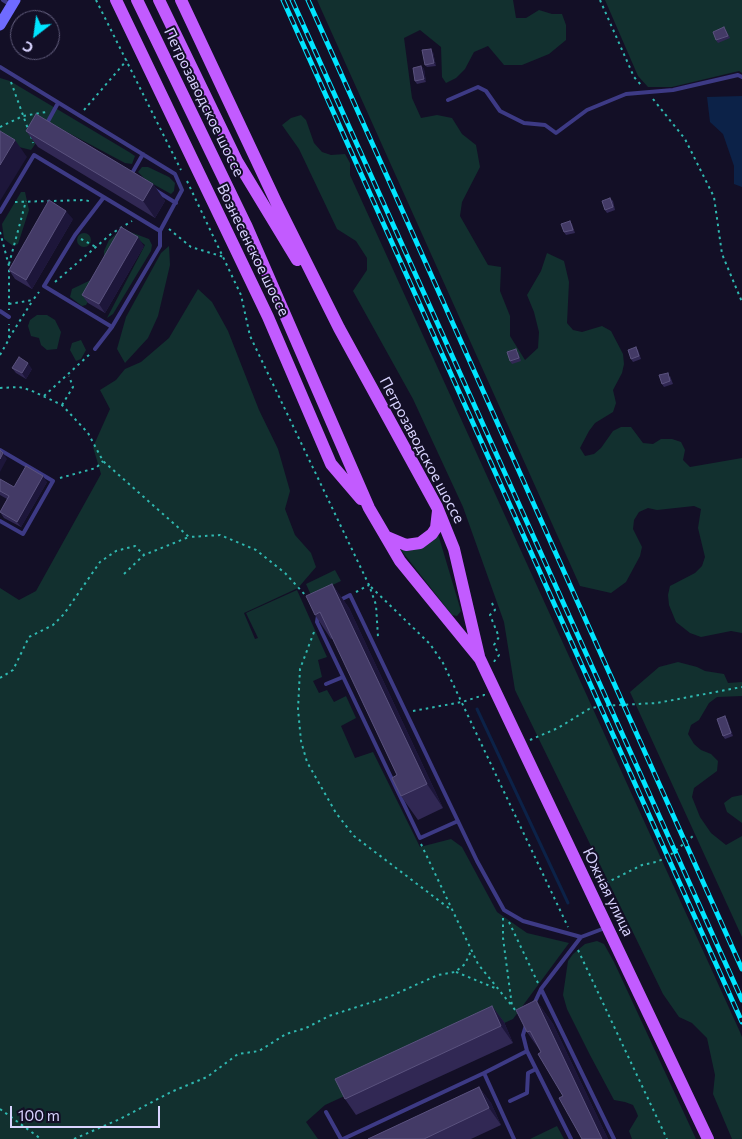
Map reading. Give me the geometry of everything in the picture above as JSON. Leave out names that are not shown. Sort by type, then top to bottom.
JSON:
[{"type":"main road","name":"Петрозаводское шоссе","points":[[137,0],[246,225],[369,508],[400,561],[480,659]]},
{"type":"main road","name":"Петрозаводское шоссе","points":[[180,0],[277,204],[339,328],[437,507],[454,549],[480,659]]},
{"type":"main road","name":"Вознесенское шоссе","points":[[116,2],[268,317],[330,464],[369,508]]},
{"type":"main road","name":"Вознесенское шоссе","points":[[161,4],[237,161],[339,328]]},
{"type":"main road","points":[[383,531],[399,544],[420,543],[436,528],[437,507]]},
{"type":"main road","name":"Южная улица","points":[[480,659],[708,1139]]},
{"type":"street","points":[[0,25],[10,2]]},
{"type":"lane","points":[[0,67],[175,174],[182,190],[160,231],[160,246],[112,326],[95,349]]},
{"type":"lane","points":[[448,100],[478,87],[486,91],[500,110],[524,123],[545,125],[556,132],[588,110],[626,94],[673,90],[738,75],[742,77]]},
{"type":"lane","points":[[53,129],[45,124],[58,103]]},
{"type":"lane","points":[[131,175],[144,154]]},
{"type":"lane","points":[[0,212],[34,155],[160,231]]},
{"type":"lane","points":[[123,171],[138,180]]},
{"type":"lane","points":[[146,185],[176,203]]},
{"type":"lane","points":[[104,197],[96,204],[75,235],[44,286],[112,326]]},
{"type":"lane","points":[[0,312],[9,317]]},
{"type":"lane","points":[[0,450],[53,481],[23,534],[0,521]]},
{"type":"lane","points":[[334,602],[350,595],[458,821],[504,910],[524,921],[581,937]]},
{"type":"lane","points":[[318,610],[317,622],[420,838],[458,821]]},
{"type":"lane","points":[[326,684],[343,677]]},
{"type":"lane","points":[[534,1006],[541,989],[581,937],[607,927]]},
{"type":"lane","points":[[541,989],[614,1139]]},
{"type":"lane","points":[[526,1022],[523,1035],[527,1051],[571,1139]]},
{"type":"lane","points":[[326,1112],[342,1139],[527,1051]]},
{"type":"lane","points":[[510,1101],[527,1092],[528,1073],[536,1069]]},
{"type":"lane","points":[[484,1073],[514,1138],[508,1139]]},
{"type":"path","points":[[96,0],[242,295],[250,336],[369,585],[376,605],[377,652]]},
{"type":"path","points":[[600,0],[634,77],[685,139],[714,198],[722,254],[742,302]]},
{"type":"path","points":[[81,116],[85,107],[127,60]]},
{"type":"path","points":[[7,71],[33,143],[34,155]]},
{"type":"path","points":[[0,127],[23,116],[53,110]]},
{"type":"path","points":[[33,143],[45,124]]},
{"type":"path","points":[[8,266],[26,200]]},
{"type":"path","points":[[6,203],[26,200],[85,200],[96,204]]},
{"type":"path","points":[[0,354],[33,300],[44,286],[53,284],[111,234],[138,217]]},
{"type":"path","points":[[163,225],[191,247],[224,257]]},
{"type":"path","points":[[0,232],[8,266],[9,338]]},
{"type":"path","points":[[75,235],[96,248]]},
{"type":"path","points":[[8,304],[33,300]]},
{"type":"path","points":[[44,396],[69,376],[95,349]]},
{"type":"path","points":[[62,405],[73,387],[69,376]]},
{"type":"path","points":[[0,388],[19,387],[62,405],[88,433],[103,461],[189,537]]},
{"type":"path","points":[[53,481],[96,468],[103,461]]},
{"type":"path","points":[[124,574],[142,553],[189,537],[220,536],[256,550],[285,572],[318,610]]},
{"type":"path","points":[[0,678],[13,670],[29,636],[53,626],[64,614],[94,568],[100,562],[123,548],[135,546],[142,553]]},
{"type":"path","points":[[350,595],[369,585]]},
{"type":"path","points":[[369,585],[430,644],[443,663],[572,934]]},
{"type":"path","points":[[492,603],[495,610],[490,615],[499,637],[494,645],[498,655],[494,663]]},
{"type":"path","points":[[317,622],[300,669],[298,709],[301,741],[307,762],[336,813],[354,836],[450,909]]},
{"type":"path","points":[[406,712],[484,696],[484,686]]},
{"type":"path","points":[[521,744],[544,735],[589,709],[616,704],[657,703],[742,687]]},
{"type":"path","points":[[590,891],[628,871],[668,857],[693,836]]},
{"type":"path","points":[[420,838],[422,849],[478,964],[526,1022]]},
{"type":"path","points":[[504,910],[541,989]]},
{"type":"path","points":[[504,910],[503,938],[512,1006]]},
{"type":"path","points":[[576,943],[668,1139]]},
{"type":"path","points":[[74,1139],[120,1119],[171,1092],[207,1077],[238,1054],[259,1051],[286,1034],[306,1028],[329,1016],[392,996],[438,975],[455,972],[466,964],[472,951]]},
{"type":"path","points":[[455,972],[498,989]]},
{"type":"path","points":[[0,1109],[41,1139]]},
{"type":"green space","points":[[317,0],[513,0],[516,18],[526,18],[539,10],[552,14],[562,14],[566,25],[566,40],[549,54],[522,65],[504,65],[488,46],[474,52],[465,69],[456,78],[446,83],[442,77],[441,47],[420,30],[404,38],[412,98],[421,118],[437,115],[452,118],[462,134],[476,145],[480,167],[462,202],[460,216],[488,265],[501,267],[500,291],[510,316],[510,336],[525,360],[538,348],[539,332],[527,295],[541,271],[547,253],[564,261],[569,282],[567,323],[573,330],[582,332],[602,326],[611,331],[623,354],[624,364],[622,373],[613,390],[616,403],[613,412],[595,423],[589,431],[580,448],[585,456],[594,454],[601,448],[613,431],[621,427],[631,427],[643,443],[653,444],[661,439],[672,439],[681,442],[685,450],[683,460],[690,467],[742,458],[742,633],[731,631],[701,637],[690,633],[676,622],[669,605],[668,595],[670,586],[695,573],[702,566],[705,557],[698,528],[701,509],[694,506],[657,510],[648,508],[639,512],[634,520],[633,529],[642,547],[640,556],[626,582],[611,593],[580,586]]},
{"type":"green space","points":[[605,0],[742,0],[742,73],[739,71],[672,87],[648,87],[638,76]]},
{"type":"green space","points":[[0,78],[10,81],[129,152],[135,156],[132,164],[125,163],[50,123],[31,150],[0,144]]},
{"type":"green space","points":[[301,115],[306,120],[314,143],[322,152],[331,155],[345,154],[350,163],[350,175],[740,1032],[742,1037],[742,1139],[732,1139],[713,1094],[715,1075],[707,1038],[692,1023],[679,1017],[663,994],[515,690],[504,622],[463,507],[413,399],[353,291],[367,270],[367,258],[356,241],[337,229],[299,149],[282,125],[291,118]]},
{"type":"green space","points":[[142,167],[148,167],[169,177],[175,183],[174,191],[171,194],[146,180],[138,172]]},
{"type":"green space","points":[[21,192],[25,192],[29,210],[18,244],[13,246],[4,239],[2,224]]},
{"type":"green space","points":[[122,229],[149,239],[152,245],[151,251],[113,314],[107,318],[145,245],[139,240],[128,235],[86,305],[82,306],[70,297],[72,289],[91,280],[98,273],[104,261],[104,251],[109,240]]},
{"type":"green space","points":[[81,233],[87,233],[91,240],[87,247],[81,247],[77,243],[77,237]]},
{"type":"green space","points":[[169,246],[170,265],[158,316],[148,338],[125,363],[117,349],[126,317],[161,253]]},
{"type":"green space","points":[[198,289],[212,302],[228,331],[259,410],[278,449],[290,491],[285,509],[295,535],[311,553],[316,567],[298,588],[244,613],[255,639],[258,638],[246,613],[297,590],[327,657],[318,660],[322,677],[313,681],[319,693],[327,690],[334,702],[346,696],[356,718],[341,726],[355,758],[373,752],[420,847],[451,839],[462,847],[497,912],[527,933],[569,943],[513,1019],[325,1105],[306,1122],[318,1139],[0,1139],[0,588],[19,600],[36,591],[101,474],[93,447],[110,409],[100,390],[116,380],[125,369],[141,362],[169,338]]},
{"type":"green space","points":[[37,315],[47,315],[55,320],[61,332],[57,349],[47,350],[41,345],[39,338],[31,336],[28,326],[30,320]]},
{"type":"green space","points":[[81,340],[86,350],[81,359],[76,361],[70,350],[72,343]]},
{"type":"green space","points":[[438,534],[461,611],[457,616],[452,615],[401,550]]},
{"type":"green space","points":[[335,570],[341,581],[311,595],[306,584]]},
{"type":"green space","points":[[678,662],[705,671],[724,674],[728,683],[742,682],[742,696],[717,697],[709,703],[699,720],[691,725],[688,734],[694,744],[701,750],[711,754],[718,761],[717,771],[694,788],[692,797],[700,817],[711,833],[726,845],[742,836],[742,937],[630,692],[659,667]]},
{"type":"green space","points":[[742,795],[742,823],[727,812],[724,803],[732,797]]},
{"type":"green space","points":[[597,941],[604,944],[614,962],[696,1139],[632,1139],[629,1131],[638,1116],[633,1105],[614,1100],[567,1009],[563,995],[568,961],[585,944]]},
{"type":"green space","points":[[557,1126],[564,1139],[530,1139]]},
{"type":"water","points":[[742,96],[742,187],[734,184],[734,166],[723,134],[710,122],[707,97]]},
{"type":"building","points":[[724,27],[728,36],[716,40],[713,32]]},
{"type":"building","points":[[431,49],[434,63],[425,65],[422,50]]},
{"type":"building","points":[[421,66],[424,79],[415,81],[413,68]]},
{"type":"building","points":[[36,114],[153,184],[143,201],[26,131]]},
{"type":"building","points":[[0,131],[15,140],[0,165]]},
{"type":"building","points":[[610,198],[613,207],[605,210],[602,201]]},
{"type":"building","points":[[49,200],[66,211],[26,280],[9,270]]},
{"type":"building","points":[[570,221],[573,230],[564,232],[561,224]]},
{"type":"building","points":[[121,227],[138,237],[99,304],[82,295]]},
{"type":"building","points":[[636,347],[639,356],[631,359],[628,350]]},
{"type":"building","points":[[516,349],[519,358],[510,361],[507,352]]},
{"type":"building","points":[[19,357],[28,363],[22,373],[12,368]]},
{"type":"building","points":[[668,373],[670,381],[662,384],[659,375]]},
{"type":"building","points":[[26,466],[43,476],[17,522],[0,512],[9,496],[0,491],[0,479],[14,487]]},
{"type":"building","points":[[332,584],[427,784],[401,796],[392,778],[397,775],[320,612],[315,615],[306,596]]},
{"type":"building","points":[[725,716],[731,733],[723,736],[717,719]]},
{"type":"building","points":[[536,1000],[602,1139],[582,1139],[559,1098],[563,1096],[538,1054],[541,1052],[530,1031],[527,1032],[516,1010]]},
{"type":"building","points":[[492,1006],[501,1026],[345,1099],[335,1079]]},
{"type":"building","points":[[479,1087],[489,1108],[424,1139],[368,1139]]},
{"type":"waterway","points":[[477,709],[568,903]]},
{"type":"railway","points":[[283,0],[742,1022]]},
{"type":"railway","points":[[292,0],[742,1000]]},
{"type":"railway","points":[[308,0],[742,969]]}]
